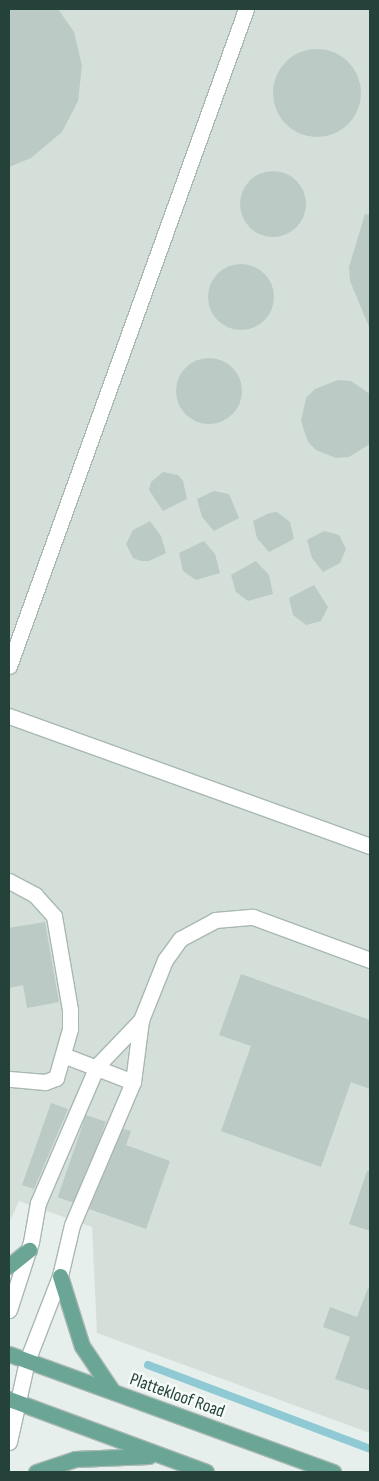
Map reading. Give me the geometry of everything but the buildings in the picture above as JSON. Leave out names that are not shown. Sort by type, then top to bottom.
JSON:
[{"type":"main road","points":[[9,1266],[29,1250]]},
{"type":"main road","points":[[60,1276],[80,1341],[113,1392]]},
{"type":"main road","name":"Plattekloof Road","points":[[9,1354],[333,1472]]},
{"type":"main road","points":[[13,1401],[206,1472]]},
{"type":"main road","points":[[36,1472],[81,1458],[161,1456]]},
{"type":"street","points":[[9,666],[246,9]]},
{"type":"street","points":[[9,716],[370,846]]},
{"type":"street","points":[[9,881],[42,900],[54,916],[59,936],[70,1010],[70,1029],[59,1072],[50,1082],[9,1079]]},
{"type":"street","points":[[9,1442],[13,1401],[60,1276],[72,1225],[133,1082],[141,1020],[165,960],[180,939],[215,920],[253,917],[370,960]]},
{"type":"street","points":[[9,1310],[29,1250],[38,1203],[97,1066],[141,1020]]},
{"type":"street","points":[[63,1055],[97,1066],[133,1082]]},
{"type":"shaded area","points":[[9,9],[370,9],[370,1433],[97,1333],[92,1227],[19,1201],[9,1223]]},
{"type":"waterway","points":[[148,1365],[370,1449]]}]
